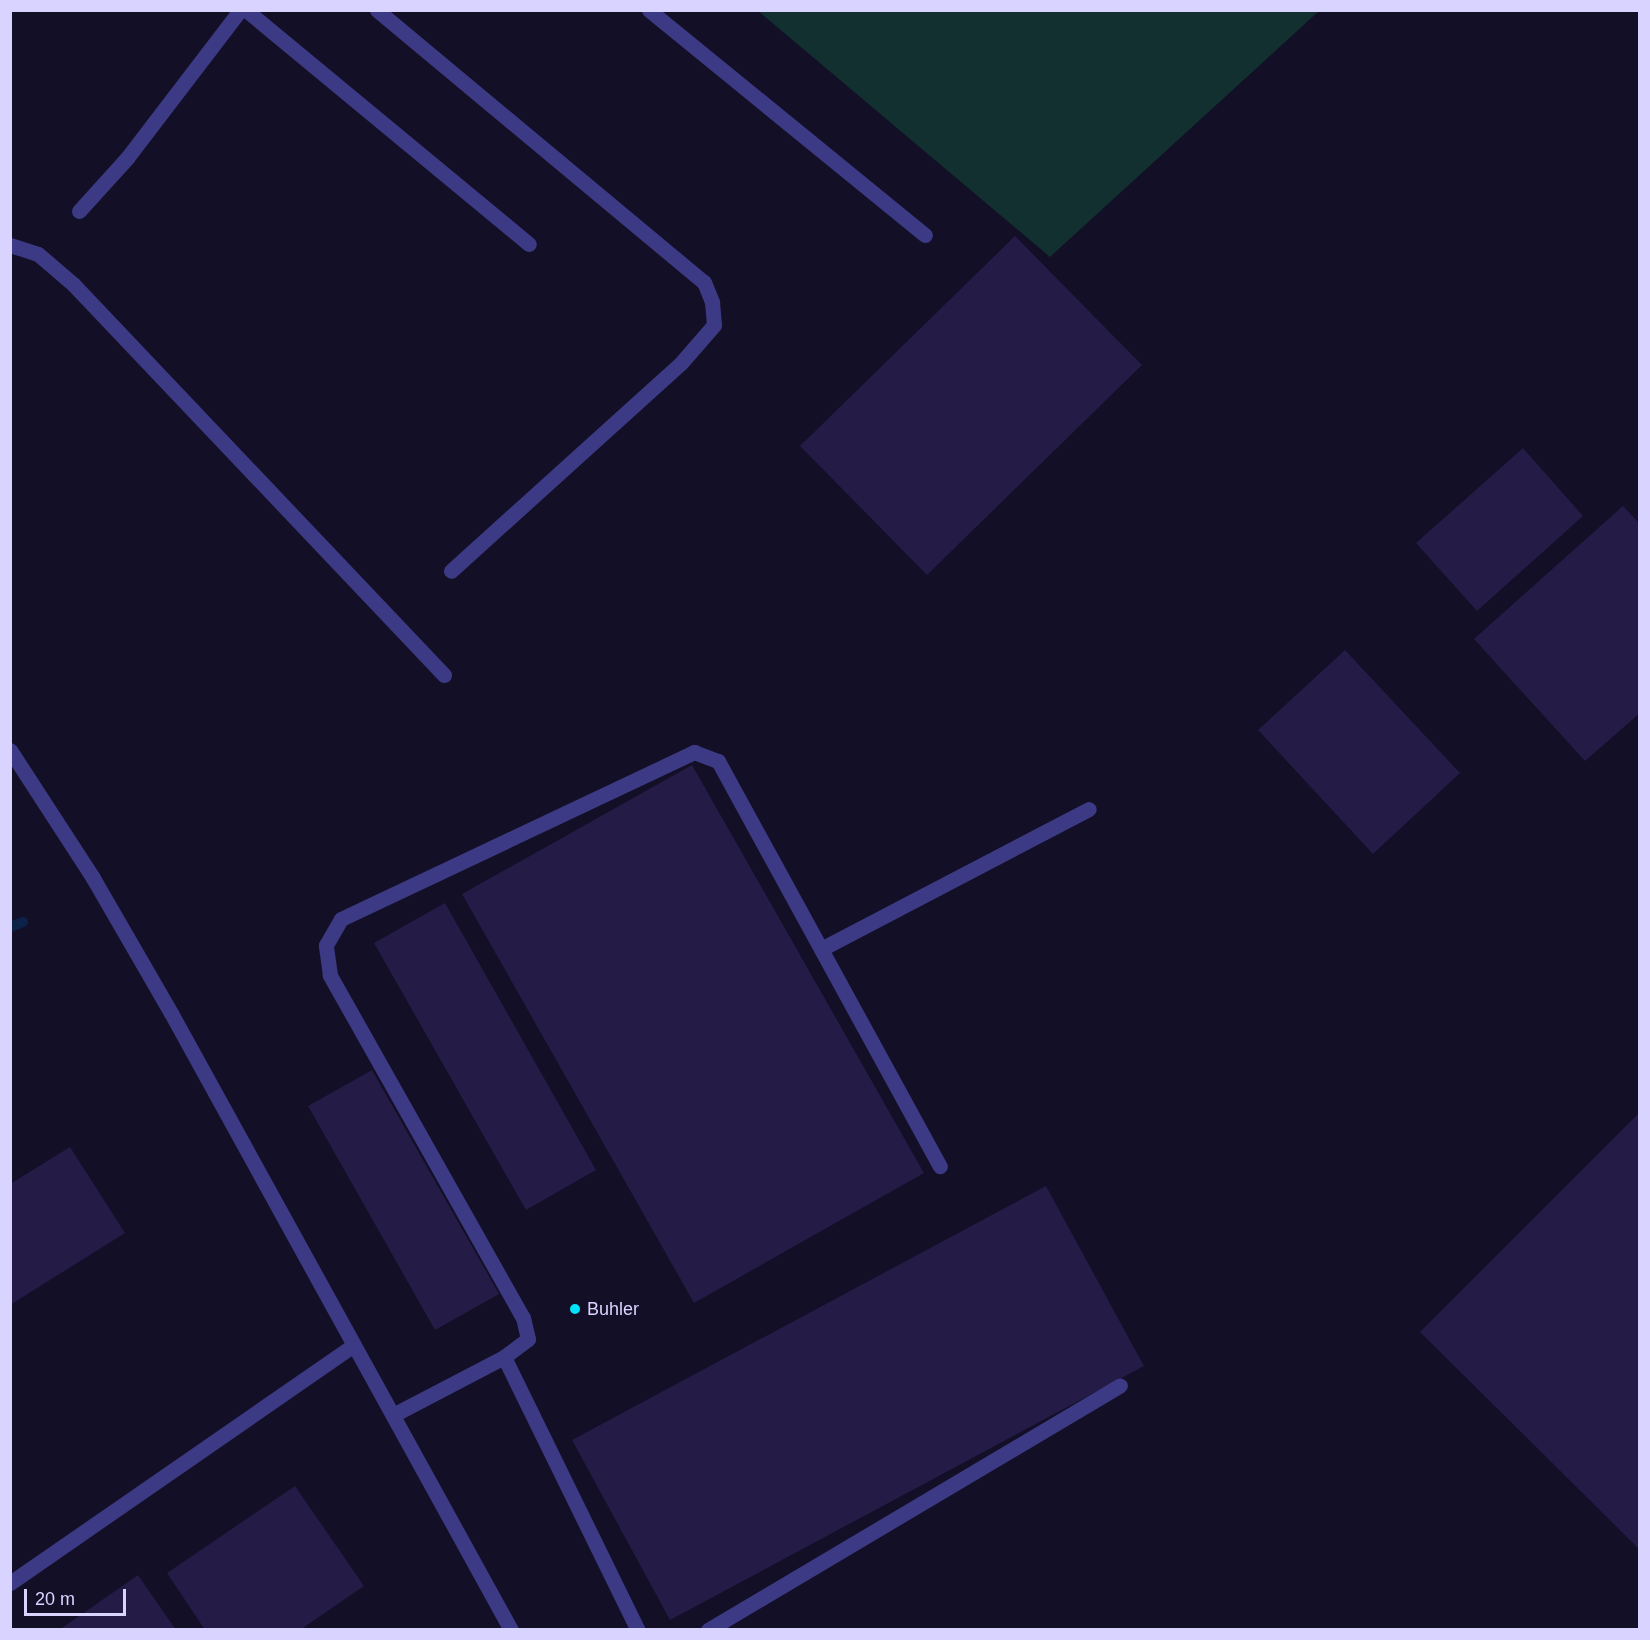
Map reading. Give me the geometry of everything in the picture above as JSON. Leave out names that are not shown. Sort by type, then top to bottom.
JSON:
[{"type":"street","points":[[79,211],[127,158],[240,10]]},
{"type":"street","points":[[246,10],[530,244]]},
{"type":"street","points":[[377,10],[704,282],[712,302],[714,326],[681,363],[451,571]]},
{"type":"street","points":[[649,10],[925,235]]},
{"type":"street","points":[[10,245],[38,254],[73,284],[444,675]]},
{"type":"street","points":[[10,750],[93,878],[171,1012],[511,1629]]},
{"type":"street","points":[[393,1415],[504,1357],[528,1339],[523,1318],[330,975],[326,945],[341,919],[694,752],[718,761],[940,1166]]},
{"type":"street","points":[[821,949],[1089,810]]},
{"type":"street","points":[[10,1583],[354,1345]]},
{"type":"street","points":[[504,1357],[639,1629]]},
{"type":"street","points":[[708,1629],[1120,1385]]},
{"type":"green space","points":[[758,11],[1319,11],[1050,257]]},
{"type":"building","points":[[1015,236],[1142,365],[927,575],[800,446]]},
{"type":"building","points":[[1523,448],[1583,516],[1477,611],[1416,543]]},
{"type":"building","points":[[1623,506],[1640,524],[1640,713],[1585,761],[1474,639]]},
{"type":"building","points":[[1345,650],[1460,773],[1373,854],[1258,730]]},
{"type":"building","points":[[692,765],[924,1173],[694,1303],[462,894]]},
{"type":"building","points":[[445,903],[596,1170],[526,1210],[374,943]]},
{"type":"building","points":[[372,1070],[499,1294],[435,1330],[308,1106]]},
{"type":"building","points":[[1640,1112],[1640,1550],[1420,1332]]},
{"type":"building","points":[[70,1147],[125,1233],[10,1305],[10,1184]]},
{"type":"building","points":[[1046,1186],[1144,1366],[670,1620],[572,1440]]},
{"type":"building","points":[[295,1486],[364,1586],[300,1630],[205,1630],[167,1573]]},
{"type":"building","points":[[138,1575],[176,1630],[59,1630]]},
{"type":"waterway","points":[[10,927],[23,922]]},
{"type":"place","name":"Buhler","points":[[575,1309]]}]
